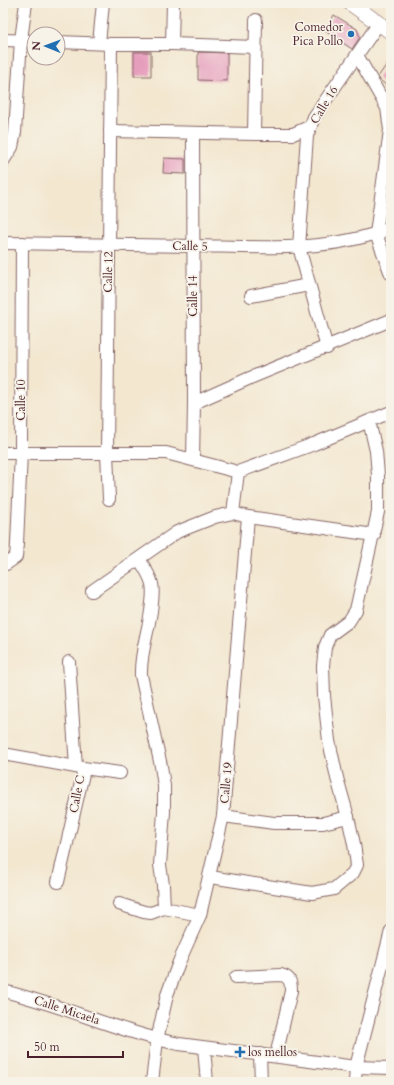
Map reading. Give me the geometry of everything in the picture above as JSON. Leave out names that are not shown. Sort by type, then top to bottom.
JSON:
[{"type":"street","points":[[3,161],[12,147],[15,132],[21,40],[26,3]]},
{"type":"street","name":"Calle 12","points":[[103,3],[110,131],[107,452],[109,499]]},
{"type":"street","points":[[172,44],[173,3]]},
{"type":"street","points":[[350,3],[385,28]]},
{"type":"street","points":[[254,134],[256,20]]},
{"type":"street","name":"Calle 16","points":[[327,348],[299,247],[307,136],[314,117],[356,54],[385,28]]},
{"type":"street","points":[[3,40],[26,40]]},
{"type":"street","points":[[66,42],[255,47]]},
{"type":"street","points":[[356,54],[387,108],[390,130],[376,234],[391,274]]},
{"type":"street","points":[[110,131],[293,134],[310,126]]},
{"type":"street","name":"Calle 14","points":[[192,460],[194,403],[193,133]]},
{"type":"street","name":"Calle 5","points":[[3,243],[299,247],[323,245],[376,234],[391,228]]},
{"type":"street","name":"Calle 10","points":[[3,564],[6,564],[16,557],[17,544],[21,453],[22,244]]},
{"type":"street","points":[[251,296],[309,285]]},
{"type":"street","points":[[194,403],[250,378],[327,348],[391,320]]},
{"type":"street","points":[[3,453],[166,453],[238,472],[314,444],[391,412]]},
{"type":"street","points":[[210,877],[312,893],[334,889],[349,878],[357,865],[348,817],[337,778],[329,741],[324,696],[323,666],[325,647],[330,636],[348,621],[356,610],[374,535],[378,512],[378,475],[376,451],[369,421]]},
{"type":"street","points":[[233,513],[238,472]]},
{"type":"street","points":[[92,591],[177,532],[215,517],[233,513],[248,517],[374,535]]},
{"type":"street","name":"Calle 19","points":[[152,1082],[157,1040],[167,995],[179,962],[200,915],[223,816],[248,517]]},
{"type":"street","points":[[139,559],[148,572],[152,584],[153,599],[141,662],[141,676],[164,786],[164,812],[160,865],[164,908]]},
{"type":"street","name":"Calle C","points":[[58,882],[84,774],[81,769],[76,767],[69,662]]},
{"type":"street","points":[[3,754],[120,773]]},
{"type":"street","points":[[223,816],[274,823],[324,823],[348,817]]},
{"type":"street","points":[[119,904],[144,912],[157,912],[164,908],[200,915]]},
{"type":"street","points":[[355,1082],[356,1067],[391,931]]},
{"type":"street","points":[[236,977],[281,975],[286,976],[290,980],[291,991],[276,1056]]},
{"type":"street","name":"Calle Micaela","points":[[3,991],[52,1004],[157,1040],[204,1048],[356,1067],[391,1068]]},
{"type":"street","points":[[204,1048],[207,1082]]},
{"type":"street","points":[[260,1054],[261,1082]]},
{"type":"building","points":[[334,15],[357,29],[360,37],[352,49],[325,31]]},
{"type":"building","points":[[134,52],[151,52],[151,76],[134,76]]},
{"type":"building","points":[[198,52],[227,53],[227,81],[198,80]]},
{"type":"building","points":[[391,58],[391,80],[387,86],[378,77]]},
{"type":"building","points":[[164,158],[185,159],[185,174],[163,173]]},
{"type":"place","name":"Comedor Pica Pollo","points":[[351,34]]},
{"type":"place","name":"los mellos","points":[[240,1052]]}]
